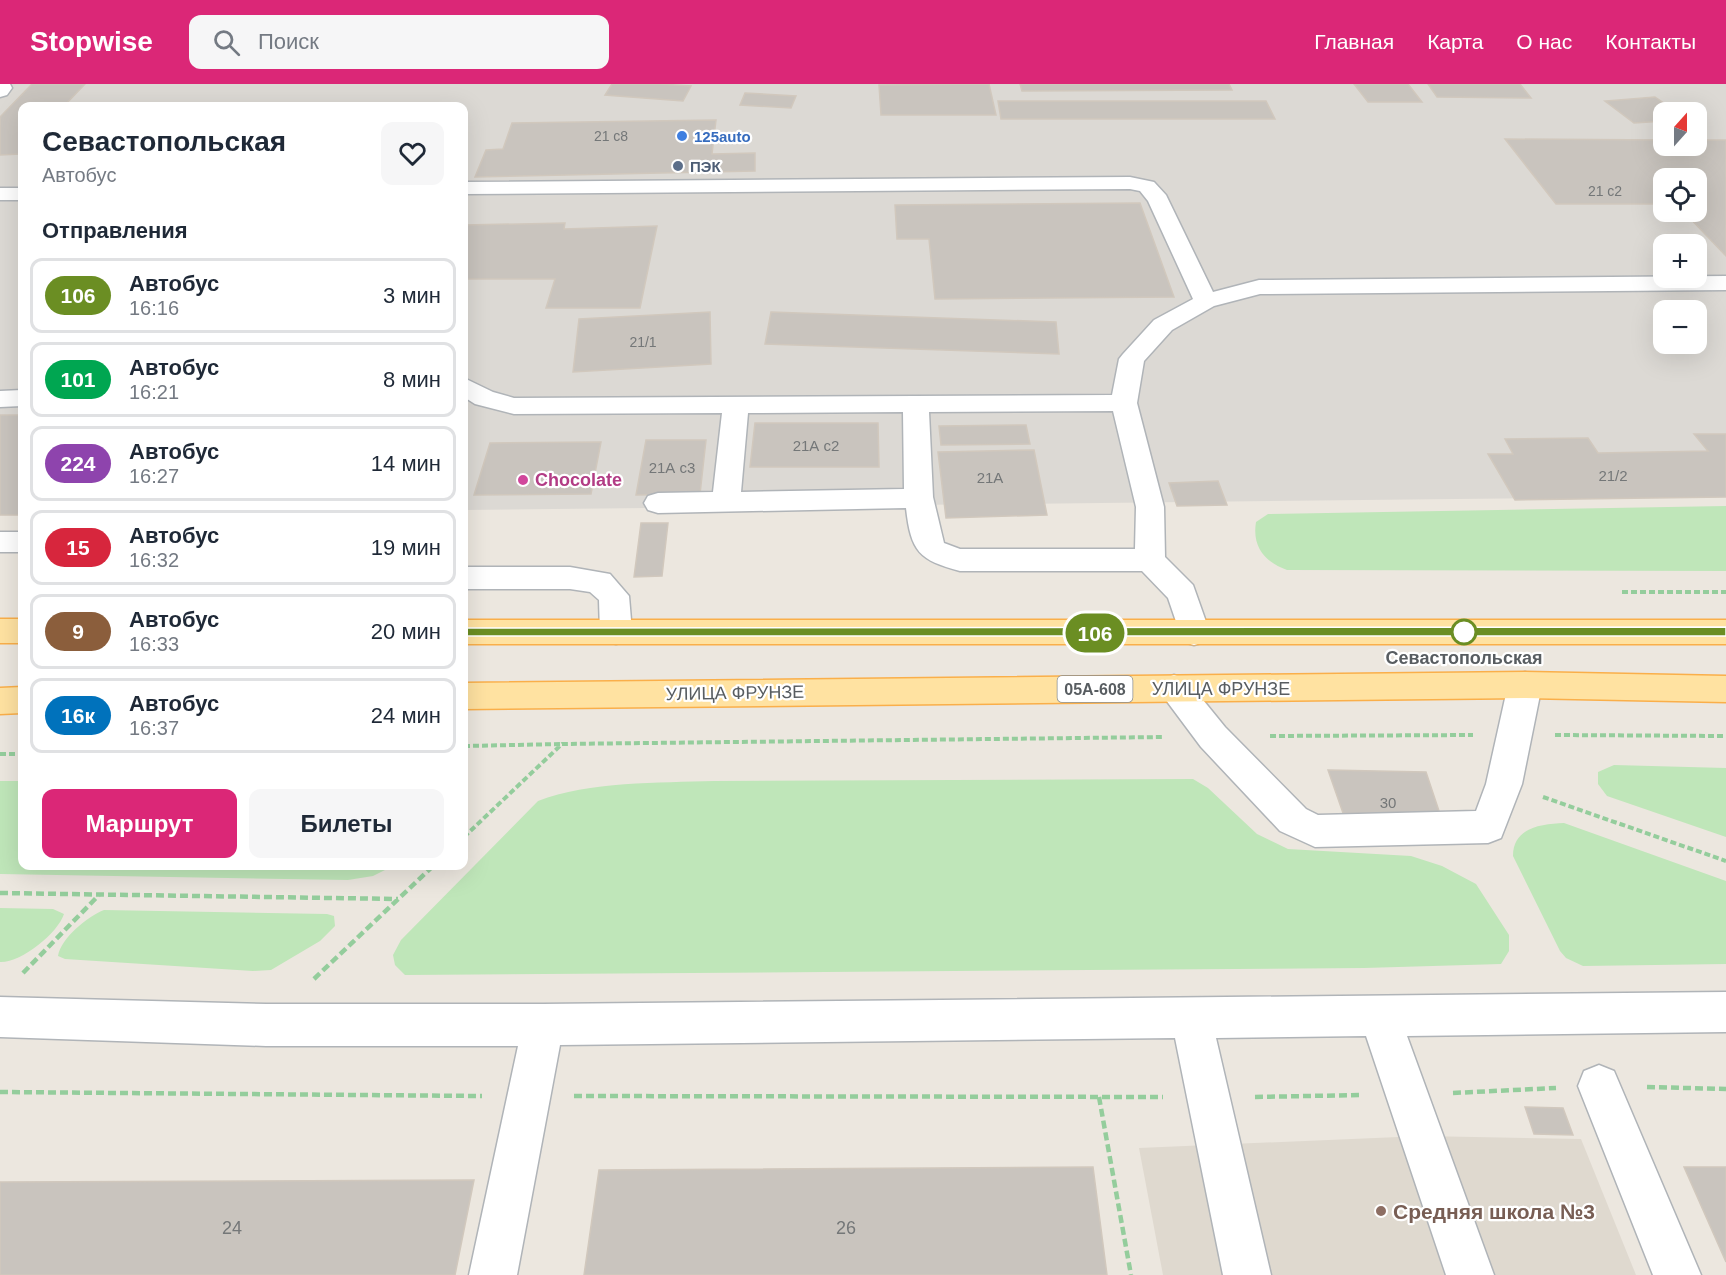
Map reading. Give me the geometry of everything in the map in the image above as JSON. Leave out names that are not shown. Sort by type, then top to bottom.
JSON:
[{"type":"main road","points":[[0,631],[18,631]]},
{"type":"main road","points":[[468,632],[1726,632]]},
{"type":"main road","name":"УЛИЦА ФРУНЗЕ","points":[[468,696],[1525,685],[1726,689]]},
{"type":"main road","points":[[0,701],[18,700]]},
{"type":"street","points":[[468,188],[1130,183],[1147,186],[1158,200],[1206,301]]},
{"type":"street","points":[[0,194],[18,194]]},
{"type":"street","points":[[1194,633],[1182,593],[1150,560],[1150,507],[1124,403],[1132,359],[1163,325],[1206,301],[1259,287],[1726,283]]},
{"type":"street","points":[[468,388],[484,398],[514,406],[1124,403]]},
{"type":"street","points":[[0,399],[18,398]]},
{"type":"street","points":[[916,405],[919,508],[931,548],[960,560],[1150,560]]},
{"type":"street","points":[[726,501],[736,406]]},
{"type":"street","points":[[658,503],[919,498]]},
{"type":"street","points":[[0,542],[18,542]]},
{"type":"street","points":[[468,578],[570,578],[599,582],[614,596],[616,632]]},
{"type":"street","points":[[1174,688],[1213,737],[1293,820],[1315,831],[1485,829],[1491,825],[1516,735],[1525,685]]},
{"type":"street","points":[[0,1017],[266,1025],[543,1025],[1379,1014],[1726,1012]]},
{"type":"street","points":[[1379,1014],[1470,1275]]},
{"type":"street","points":[[1191,1018],[1247,1275]]},
{"type":"street","points":[[493,1275],[543,1025]]},
{"type":"street","points":[[1599,1086],[1677,1275]]},
{"type":"path","points":[[468,746],[1213,737],[1726,736]]},
{"type":"path","points":[[468,833],[562,744]]},
{"type":"path","points":[[0,754],[18,754]]},
{"type":"path","points":[[1504,783],[1726,861]]},
{"type":"path","points":[[266,1025],[429,870]]},
{"type":"path","points":[[0,893],[398,899]]},
{"type":"path","points":[[17,980],[100,894]]},
{"type":"path","points":[[0,1092],[530,1096],[1209,1097],[1408,1095],[1599,1086],[1726,1089]]},
{"type":"path","points":[[1098,1097],[1131,1275]]},
{"type":"shaded area","points":[[0,84],[1726,84],[1726,496],[468,510],[468,102],[18,102],[18,514],[0,514]]},
{"type":"shaded area","name":"Средняя школа №3","points":[[1422,1136],[1581,1139],[1636,1275],[1163,1275],[1139,1148]]},
{"type":"green space","points":[[1726,506],[1726,571],[1287,570],[1266,558],[1261,552],[1255,531],[1256,522],[1268,514]]},
{"type":"green space","points":[[1614,765],[1726,768],[1726,837],[1607,796],[1598,784],[1598,772]]},
{"type":"green space","points":[[1193,779],[1208,788],[1257,834],[1288,849],[1411,856],[1442,866],[1476,884],[1509,935],[1509,951],[1501,964],[1364,968],[405,975],[395,965],[393,955],[401,940],[538,801],[558,794],[624,784],[714,781]]},
{"type":"green space","points":[[0,781],[18,781],[18,870],[385,870],[373,876],[348,880],[0,874]]},
{"type":"green space","points":[[1564,823],[1726,881],[1726,964],[1583,966],[1566,958],[1560,951],[1513,856],[1514,846],[1523,833],[1538,826]]},
{"type":"green space","points":[[0,908],[53,909],[64,914],[54,930],[38,946],[18,958],[0,962]]},
{"type":"green space","points":[[104,910],[327,914],[334,916],[335,926],[320,941],[271,970],[253,971],[65,959],[58,956],[64,942],[76,928]]},
{"type":"building","points":[[32,84],[85,84],[68,102],[18,102],[18,154],[0,155],[0,117]]},
{"type":"building","points":[[612,84],[691,86],[683,101],[605,95]]},
{"type":"building","points":[[989,84],[996,115],[881,115],[879,85]]},
{"type":"building","points":[[1020,84],[1229,84],[1232,90],[1022,91]]},
{"type":"building","points":[[1354,84],[1408,84],[1422,102],[1368,102]]},
{"type":"building","points":[[1428,84],[1520,84],[1531,98],[1437,97]]},
{"type":"building","points":[[745,93],[796,96],[791,108],[740,105]]},
{"type":"building","points":[[1655,97],[1662,102],[1653,102],[1653,122],[1634,123],[1605,101]]},
{"type":"building","points":[[998,101],[1266,101],[1275,119],[1001,119]]},
{"type":"building","points":[[716,120],[712,154],[755,153],[755,171],[475,177],[486,150],[503,149],[512,123]]},
{"type":"building","points":[[1505,139],[1653,140],[1653,156],[1707,156],[1707,140],[1726,140],[1726,256],[1694,222],[1707,222],[1707,168],[1653,168],[1653,204],[1556,204]]},
{"type":"building","points":[[1140,203],[1174,297],[935,299],[929,239],[897,239],[895,205]]},
{"type":"building","points":[[565,223],[564,229],[657,226],[640,308],[546,308],[555,279],[468,279],[468,225]]},
{"type":"building","points":[[710,312],[711,364],[573,372],[579,319]]},
{"type":"building","points":[[771,312],[1056,322],[1059,354],[765,344]]},
{"type":"building","points":[[0,415],[18,415],[18,515],[0,515]]},
{"type":"building","points":[[755,423],[878,423],[879,467],[750,467]]},
{"type":"building","points":[[1026,425],[1030,444],[941,445],[939,426]]},
{"type":"building","points":[[1694,434],[1726,434],[1726,497],[1515,500],[1488,454],[1513,454],[1505,439],[1588,438],[1598,453],[1708,451]]},
{"type":"building","points":[[646,440],[706,440],[700,494],[636,495]]},
{"type":"building","points":[[601,442],[591,494],[474,495],[490,443]]},
{"type":"building","points":[[1034,450],[1047,515],[946,518],[938,452]]},
{"type":"building","points":[[1218,481],[1227,505],[1177,506],[1169,483]]},
{"type":"building","points":[[641,523],[668,523],[662,576],[634,577]]},
{"type":"building","points":[[1328,770],[1426,772],[1440,814],[1343,813]]},
{"type":"building","points":[[1525,1107],[1563,1108],[1573,1135],[1534,1134]]},
{"type":"building","points":[[1093,1167],[1107,1275],[584,1275],[599,1170]]},
{"type":"building","points":[[1684,1167],[1726,1167],[1726,1262]]},
{"type":"building","points":[[474,1180],[455,1275],[0,1275],[0,1182]]},
{"type":"bus line","name":"106","points":[[468,632],[1726,632]]},
{"type":"place","name":"125auto","points":[[682,136]]},
{"type":"place","name":"ПЭК","points":[[678,166]]},
{"type":"place","name":"Chocolate","points":[[523,480]]},
{"type":"place","name":"Севастопольская","points":[[1464,632]]},
{"type":"place","name":"Средняя школа №3","points":[[1381,1211]]}]
